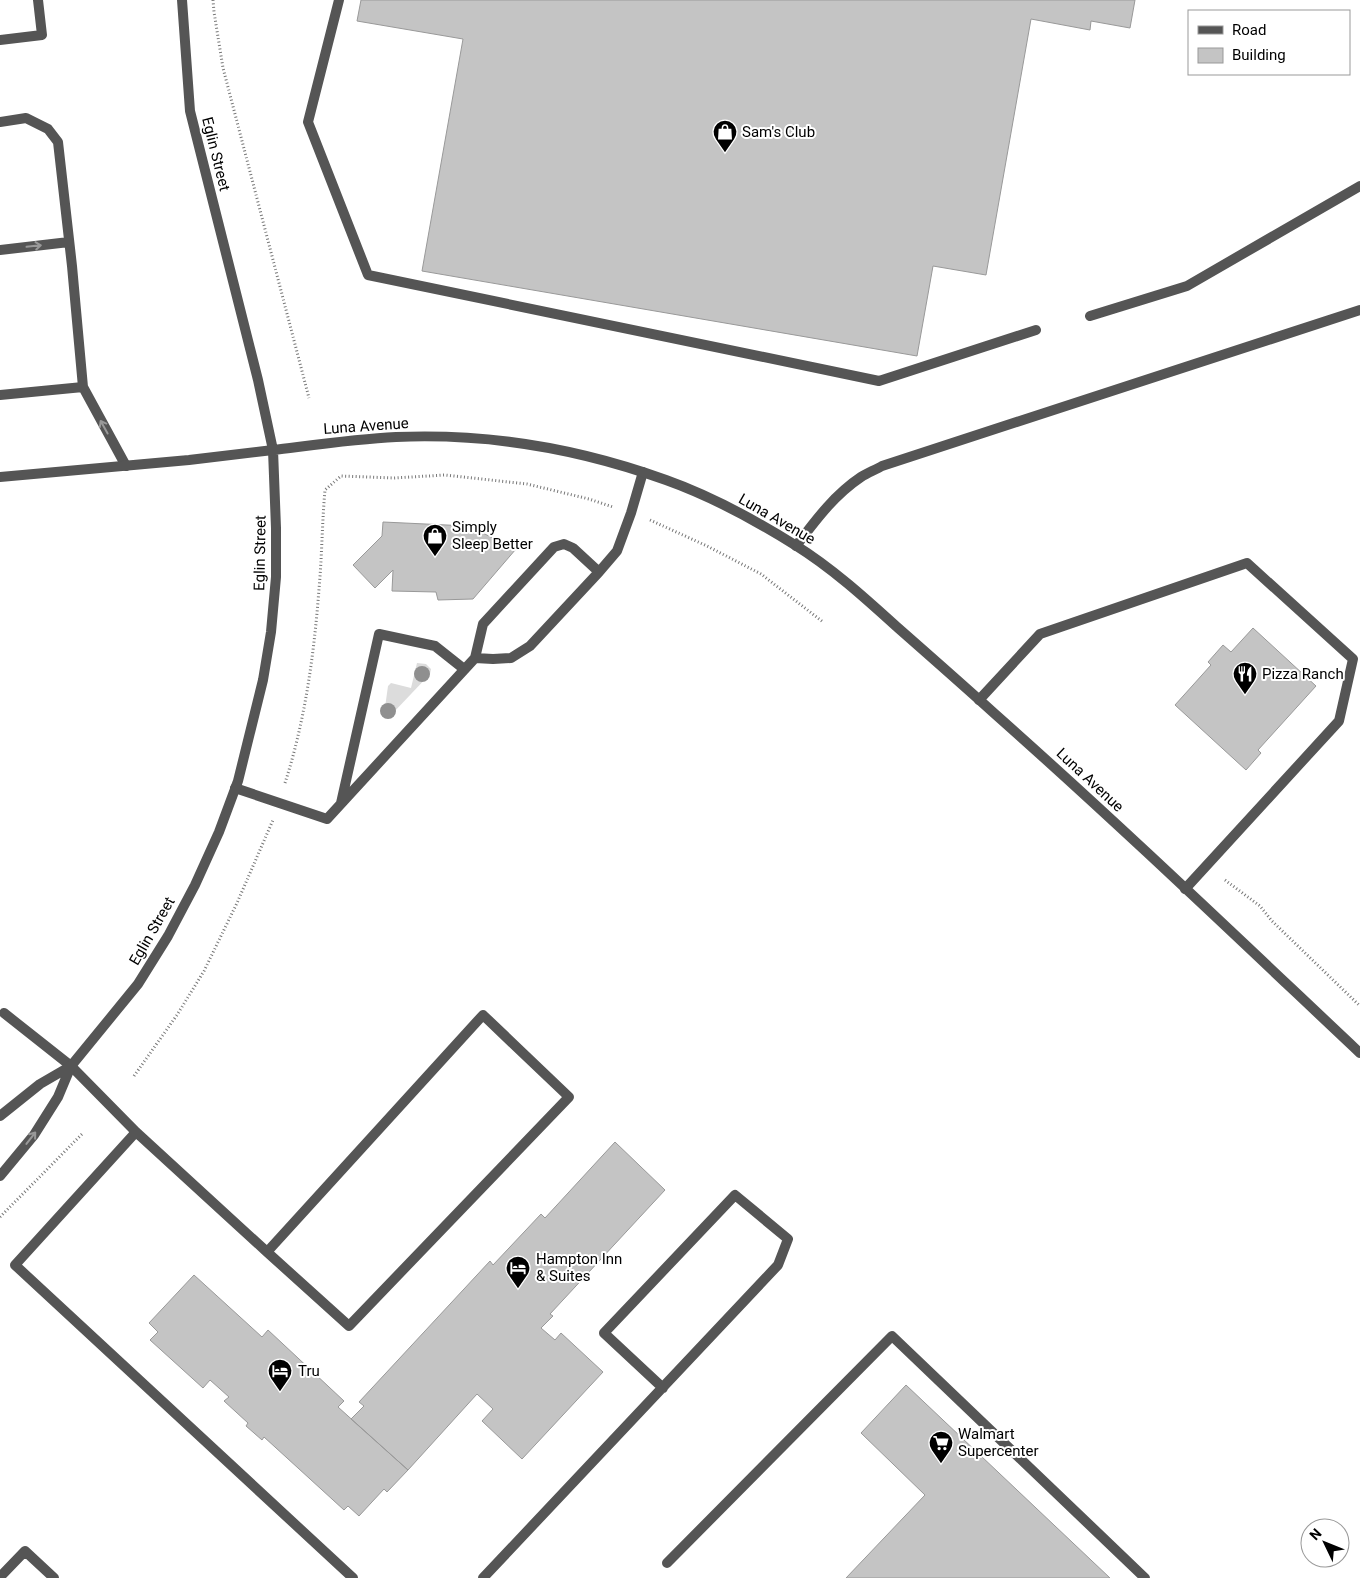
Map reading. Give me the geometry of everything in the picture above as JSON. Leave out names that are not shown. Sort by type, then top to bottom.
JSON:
[{"type":"street","points":[[0,40],[42,35],[38,0]]},
{"type":"street","name":"Eglin Street","points":[[0,1176],[34,1135],[58,1097],[71,1066],[138,984],[168,936],[195,885],[215,841],[235,788],[255,714],[272,632],[276,577],[276,538],[272,450],[258,380],[190,111],[182,0]]},
{"type":"street","points":[[339,0],[308,122],[368,275],[880,381],[1036,330]]},
{"type":"street","points":[[0,122],[26,118],[48,129],[58,142],[83,387],[126,466]]},
{"type":"street","points":[[1090,316],[1187,286],[1360,186]]},
{"type":"street","points":[[0,250],[69,242]]},
{"type":"street","points":[[796,546],[823,511],[836,498],[861,477],[882,466],[1360,310]]},
{"type":"street","points":[[0,395],[83,387]]},
{"type":"street","name":"Luna Avenue","points":[[0,477],[126,466],[397,437],[492,439],[584,455],[670,481],[750,519],[796,546],[838,576],[979,700],[1185,888],[1360,1053]]},
{"type":"street","points":[[475,658],[511,658],[530,646],[618,551],[643,472]]},
{"type":"street","points":[[235,788],[327,818],[475,658],[483,624],[554,548],[564,544],[572,548],[599,572]]},
{"type":"street","points":[[979,700],[1040,634],[1247,563],[1346,652],[1352,659],[1339,721],[1185,888]]},
{"type":"street","points":[[341,804],[379,634],[435,646],[464,669]]},
{"type":"street","points":[[4,1013],[71,1066],[136,1132],[267,1252],[349,1326],[569,1097],[483,1015],[267,1252]]},
{"type":"street","name":"Eglin Street","points":[[0,1116],[40,1084],[71,1066]]},
{"type":"street","points":[[136,1132],[15,1265],[353,1578]]},
{"type":"street","points":[[484,1578],[663,1388],[778,1265],[788,1239],[735,1195],[604,1333],[663,1388]]},
{"type":"street","points":[[667,1564],[892,1336],[1145,1578]]},
{"type":"street","points":[[0,1577],[25,1550],[54,1578]]},
{"type":"path","points":[[213,0],[223,68],[308,398]]},
{"type":"path","points":[[134,1076],[177,1015],[204,971],[238,903],[279,802],[307,695],[320,588],[325,490],[341,476],[394,478],[445,475],[527,484],[590,499],[648,519],[707,546],[760,574],[823,622]]},
{"type":"path","points":[[1224,880],[1260,906],[1272,921],[1360,1006]]},
{"type":"path","points":[[0,1217],[83,1133]]},
{"type":"shaded area","points":[[417,663],[426,664],[431,669],[430,674],[392,714],[389,716],[384,715],[388,686],[391,683],[411,688]]},
{"type":"building","name":"Sam's Club","points":[[361,0],[1135,0],[1130,28],[1091,21],[1090,30],[1031,19],[986,275],[933,266],[917,356],[422,271],[463,39],[357,21]]},
{"type":"building","name":"Simply Sleep Better","points":[[383,522],[468,526],[516,549],[473,599],[438,600],[436,592],[392,591],[393,570],[375,588],[353,565],[382,536]]},
{"type":"building","name":"Pizza Ranch","points":[[1253,628],[1316,686],[1258,750],[1261,753],[1246,770],[1175,705],[1211,665],[1208,662],[1223,645],[1231,652]]},
{"type":"building","name":"Hampton Inn & Suites","points":[[615,1142],[665,1190],[550,1314],[553,1316],[541,1328],[555,1340],[561,1333],[603,1372],[522,1459],[482,1421],[493,1409],[477,1394],[408,1470],[351,1419],[364,1406],[359,1402],[490,1261],[493,1265],[541,1214],[545,1218]]},
{"type":"building","name":"Tru","points":[[194,1275],[262,1337],[268,1330],[344,1401],[338,1407],[408,1470],[387,1492],[384,1489],[359,1516],[348,1506],[344,1510],[264,1437],[262,1440],[246,1426],[248,1423],[224,1401],[229,1397],[210,1380],[203,1388],[150,1340],[158,1332],[149,1323]]},
{"type":"building","name":"Walmart Supercenter","points":[[906,1385],[1110,1578],[846,1578],[925,1495],[861,1433]]},
{"type":"place","name":"Sam's Club","points":[[725,153]]},
{"type":"place","name":"Simply Sleep Better","points":[[435,557]]},
{"type":"place","name":"Pizza Ranch","points":[[1245,695]]},
{"type":"place","name":"Hampton Inn & Suites","points":[[518,1289]]},
{"type":"place","name":"Tru","points":[[280,1392]]},
{"type":"place","name":"Walmart Supercenter","points":[[941,1464]]}]
